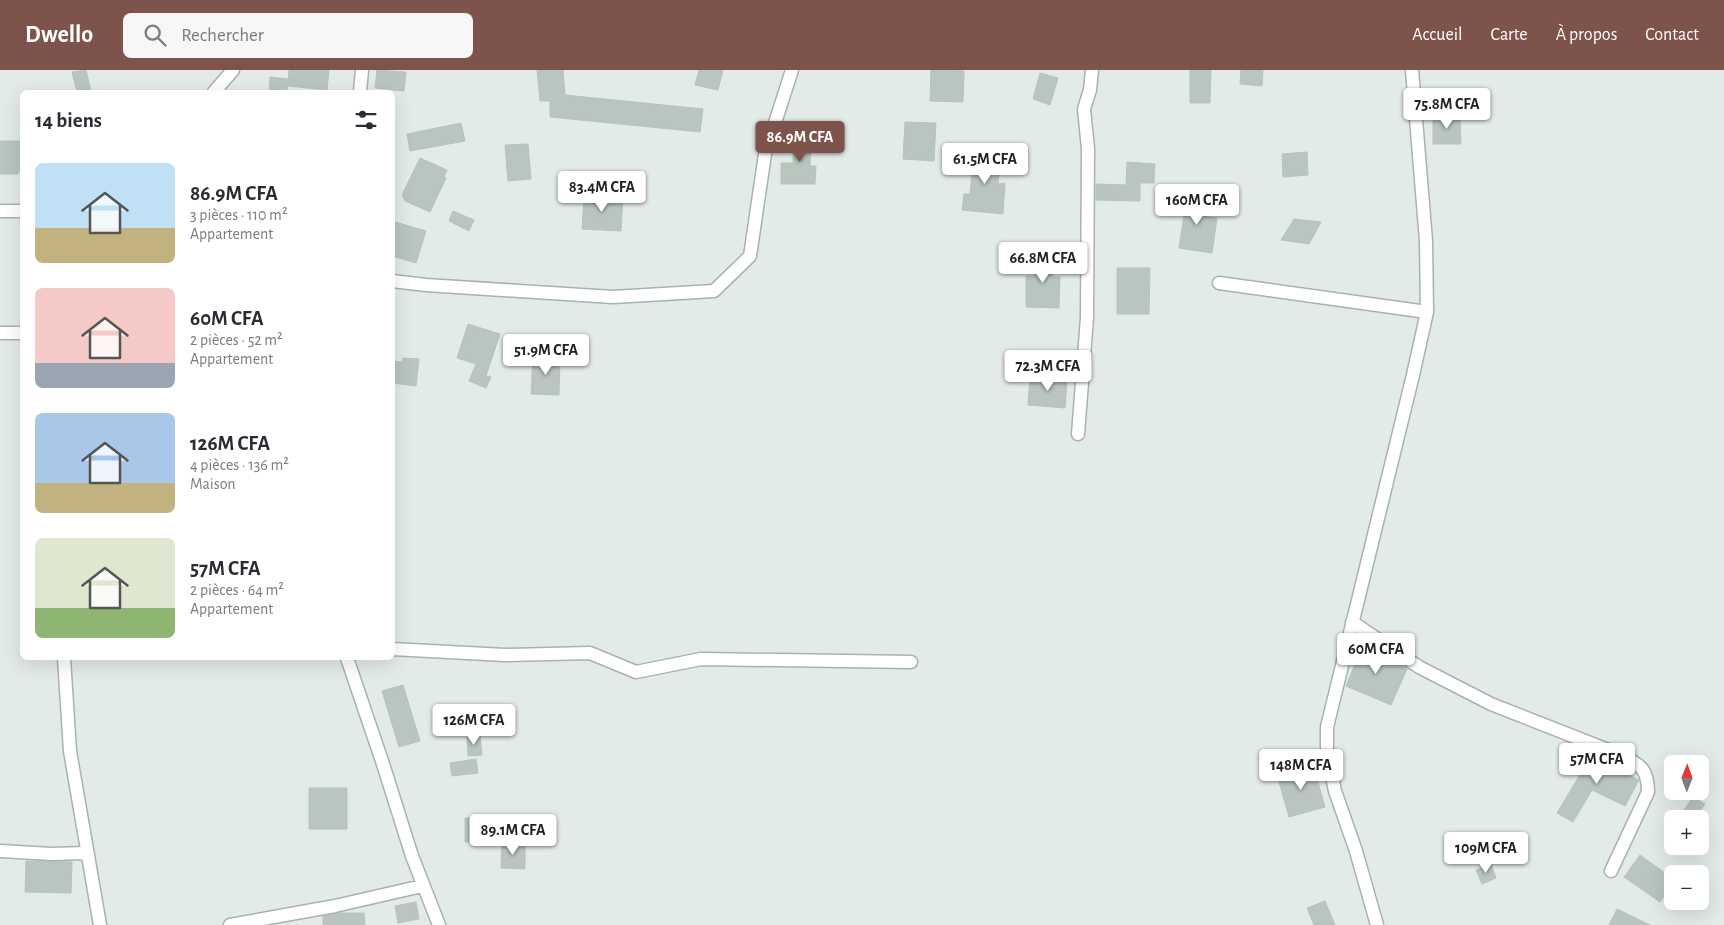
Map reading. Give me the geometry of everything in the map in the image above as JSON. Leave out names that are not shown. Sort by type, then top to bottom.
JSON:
[{"type":"street","points":[[216,90],[233,70]]},
{"type":"street","points":[[360,90],[362,70]]},
{"type":"street","points":[[395,281],[613,297],[714,290],[750,256],[765,154],[792,70]]},
{"type":"street","points":[[1078,434],[1087,318],[1088,149],[1084,110],[1090,90],[1092,70]]},
{"type":"street","points":[[1377,925],[1356,851],[1335,792],[1327,752],[1327,727],[1414,375],[1427,312],[1426,241],[1412,70]]},
{"type":"street","points":[[0,211],[20,211]]},
{"type":"street","points":[[1219,283],[1427,312]]},
{"type":"street","points":[[0,333],[20,333]]},
{"type":"street","points":[[1352,622],[1419,667],[1491,704],[1621,755],[1641,766],[1648,778],[1648,792],[1611,871]]},
{"type":"street","points":[[395,649],[505,655],[590,653],[636,672],[701,659],[912,662]]},
{"type":"street","points":[[64,660],[70,751],[86,853],[100,925]]},
{"type":"street","points":[[348,660],[422,886],[439,925]]},
{"type":"street","points":[[0,851],[52,854],[86,853]]},
{"type":"street","points":[[230,925],[335,906],[422,886]]},
{"type":"building","points":[[86,70],[91,90],[76,90],[72,72]]},
{"type":"building","points":[[289,70],[329,70],[327,90],[288,86]]},
{"type":"building","points":[[377,70],[406,72],[404,91],[375,88]]},
{"type":"building","points":[[537,70],[563,70],[565,95],[703,109],[700,132],[550,117],[550,101],[540,101]]},
{"type":"building","points":[[699,70],[723,70],[718,90],[695,85]]},
{"type":"building","points":[[931,70],[964,71],[963,102],[930,101]]},
{"type":"building","points":[[1190,70],[1211,70],[1210,103],[1190,103]]},
{"type":"building","points":[[1241,70],[1263,70],[1262,86],[1240,84]]},
{"type":"building","points":[[1040,73],[1058,78],[1050,105],[1033,99]]},
{"type":"building","points":[[270,77],[288,79],[287,90],[269,90]]},
{"type":"building","points":[[1433,115],[1460,115],[1461,144],[1433,144]]},
{"type":"building","points":[[905,122],[936,123],[934,161],[903,159]]},
{"type":"building","points":[[461,123],[465,141],[410,151],[407,134]]},
{"type":"building","points":[[794,133],[811,134],[810,166],[816,166],[815,184],[781,184],[781,163],[793,163]]},
{"type":"building","points":[[0,141],[20,141],[20,172],[18,171],[18,174],[0,174]]},
{"type":"building","points":[[528,144],[531,179],[508,181],[505,145]]},
{"type":"building","points":[[974,151],[1001,154],[998,184],[1005,183],[1003,214],[962,210],[964,194],[970,194]]},
{"type":"building","points":[[1307,152],[1308,175],[1283,177],[1282,154]]},
{"type":"building","points":[[420,158],[447,170],[444,177],[446,178],[430,212],[405,201],[402,195]]},
{"type":"building","points":[[1127,162],[1155,164],[1154,183],[1140,183],[1140,201],[1096,200],[1096,184],[1126,185]]},
{"type":"building","points":[[1185,191],[1202,193],[1200,216],[1217,218],[1212,253],[1179,248],[1185,209],[1183,209]]},
{"type":"building","points":[[584,194],[623,196],[621,231],[582,229]]},
{"type":"building","points":[[453,211],[474,220],[469,231],[449,221]]},
{"type":"building","points":[[1294,219],[1321,222],[1309,244],[1281,240]]},
{"type":"building","points":[[395,222],[426,231],[416,263],[395,257]]},
{"type":"building","points":[[1037,252],[1054,253],[1052,277],[1060,277],[1059,308],[1026,307],[1026,276],[1035,276]]},
{"type":"building","points":[[1117,268],[1150,268],[1149,314],[1117,314]]},
{"type":"building","points":[[468,324],[500,334],[486,376],[491,377],[486,388],[469,381],[476,364],[457,358]]},
{"type":"building","points":[[533,357],[560,359],[559,395],[531,394]]},
{"type":"building","points":[[403,358],[419,359],[416,386],[395,383],[395,361],[402,362]]},
{"type":"building","points":[[1030,377],[1067,380],[1065,408],[1028,405]]},
{"type":"building","points":[[1364,642],[1407,669],[1391,705],[1346,686]]},
{"type":"building","points":[[403,685],[420,741],[399,747],[382,691]]},
{"type":"building","points":[[480,736],[482,755],[468,756],[467,737]]},
{"type":"building","points":[[1583,751],[1639,780],[1625,806],[1592,790],[1573,822],[1557,813],[1584,768],[1577,764]]},
{"type":"building","points":[[476,759],[478,773],[452,776],[450,763]]},
{"type":"building","points":[[1313,764],[1325,807],[1289,817],[1277,775]]},
{"type":"building","points":[[309,788],[347,788],[347,829],[309,829]]},
{"type":"building","points":[[1691,800],[1698,800],[1705,804],[1701,810],[1684,810]]},
{"type":"building","points":[[465,818],[488,818],[488,842],[465,842]]},
{"type":"building","points":[[502,844],[525,844],[525,869],[501,868]]},
{"type":"building","points":[[1640,855],[1664,872],[1664,896],[1660,902],[1624,877]]},
{"type":"building","points":[[26,861],[72,862],[71,893],[25,892]]},
{"type":"building","points":[[1491,864],[1496,878],[1482,884],[1476,870]]},
{"type":"building","points":[[1325,901],[1335,925],[1314,925],[1307,908]]},
{"type":"building","points":[[416,902],[419,919],[398,923],[395,906]]},
{"type":"building","points":[[1617,909],[1650,925],[1609,925]]},
{"type":"building","points":[[340,913],[364,913],[365,925],[323,925],[323,916]]}]
